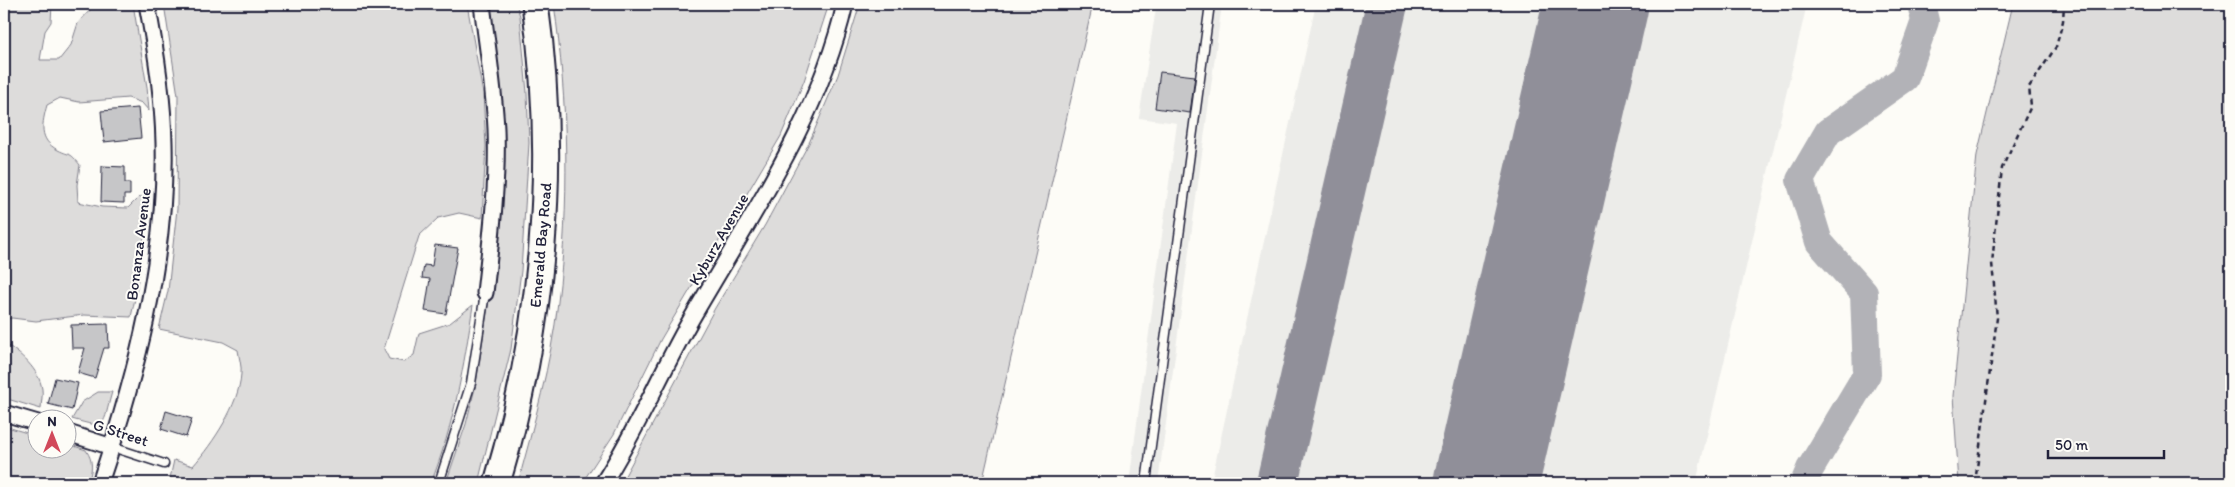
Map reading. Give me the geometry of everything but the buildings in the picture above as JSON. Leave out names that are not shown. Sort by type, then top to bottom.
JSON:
[{"type":"highway","name":"Emerald Bay Road","points":[[497,483],[525,374],[534,323],[542,256],[546,158],[542,66],[535,4]]},
{"type":"street","name":"Bonanza Avenue","points":[[100,483],[129,390],[152,288],[163,189],[162,97],[148,4]]},
{"type":"street","points":[[482,4],[496,130],[495,188],[485,293]]},
{"type":"street","name":"Kyburz Avenue","points":[[603,483],[628,442],[690,322],[777,172],[818,85],[845,4]]},
{"type":"street","points":[[4,413],[28,420]]},
{"type":"street","name":"G Street","points":[[78,436],[112,447]]},
{"type":"lane","points":[[1146,483],[1210,4]]},
{"type":"lane","points":[[439,483],[471,383],[485,293]]},
{"type":"lane","name":"G Street","points":[[112,447],[164,464]]},
{"type":"path","points":[[1975,483],[1997,318],[1992,262],[2002,168],[2031,106],[2030,87],[2056,48],[2064,21],[2064,4]]},
{"type":"shaded area","points":[[4,4],[52,4],[51,22],[45,31],[40,60],[59,60],[71,45],[78,23],[91,9],[101,4],[133,4],[147,87],[149,111],[142,103],[128,98],[79,102],[60,98],[47,105],[43,125],[44,136],[47,141],[58,150],[72,156],[80,165],[77,185],[78,202],[102,207],[128,208],[139,197],[150,196],[131,317],[84,315],[36,321],[12,318],[4,320]]},
{"type":"shaded area","points":[[164,4],[467,4],[483,94],[486,146],[482,218],[459,213],[438,218],[419,236],[384,349],[389,359],[404,362],[414,355],[419,333],[450,323],[473,305],[452,417],[431,483],[169,483],[174,460],[193,466],[224,423],[239,386],[241,365],[238,350],[223,342],[159,329],[168,291],[177,209],[178,96]]},
{"type":"shaded area","points":[[493,4],[516,4],[520,16],[527,93],[529,143],[521,271],[511,349],[478,483],[446,483],[466,424],[476,384],[498,242],[503,178],[503,110],[491,13]]},
{"type":"shaded area","points":[[554,4],[829,4],[804,81],[781,136],[661,339],[614,434],[582,483],[518,483],[546,371],[555,325],[562,265],[566,190],[565,116]]},
{"type":"shaded area","points":[[860,4],[1093,4],[982,483],[621,483],[715,308],[765,225],[809,143],[838,75]]},
{"type":"shaded area","points":[[1178,4],[1222,4],[1158,483],[1129,483],[1177,123],[1139,118],[1156,8]]},
{"type":"shaded area","points":[[1316,4],[1807,4],[1696,483],[1211,483]]},
{"type":"shaded area","points":[[2013,4],[2231,4],[2231,483],[1959,483],[1953,396],[1977,155]]},
{"type":"shaded area","points":[[4,343],[28,362],[37,375],[42,389],[41,409],[4,398]]},
{"type":"shaded area","points":[[98,392],[112,392],[105,418],[98,424],[78,420],[77,410],[82,402]]},
{"type":"shaded area","points":[[4,426],[28,433],[28,460],[78,460],[78,447],[86,450],[92,466],[88,483],[4,483]]},
{"type":"waterway","points":[[1804,483],[1810,469],[1867,374],[1864,293],[1819,242],[1800,180],[1828,132],[1905,78],[1925,21],[1921,4]]},
{"type":"taxiway","points":[[1277,483],[1387,4]]},
{"type":"runway","points":[[1486,483],[1596,4]]}]
